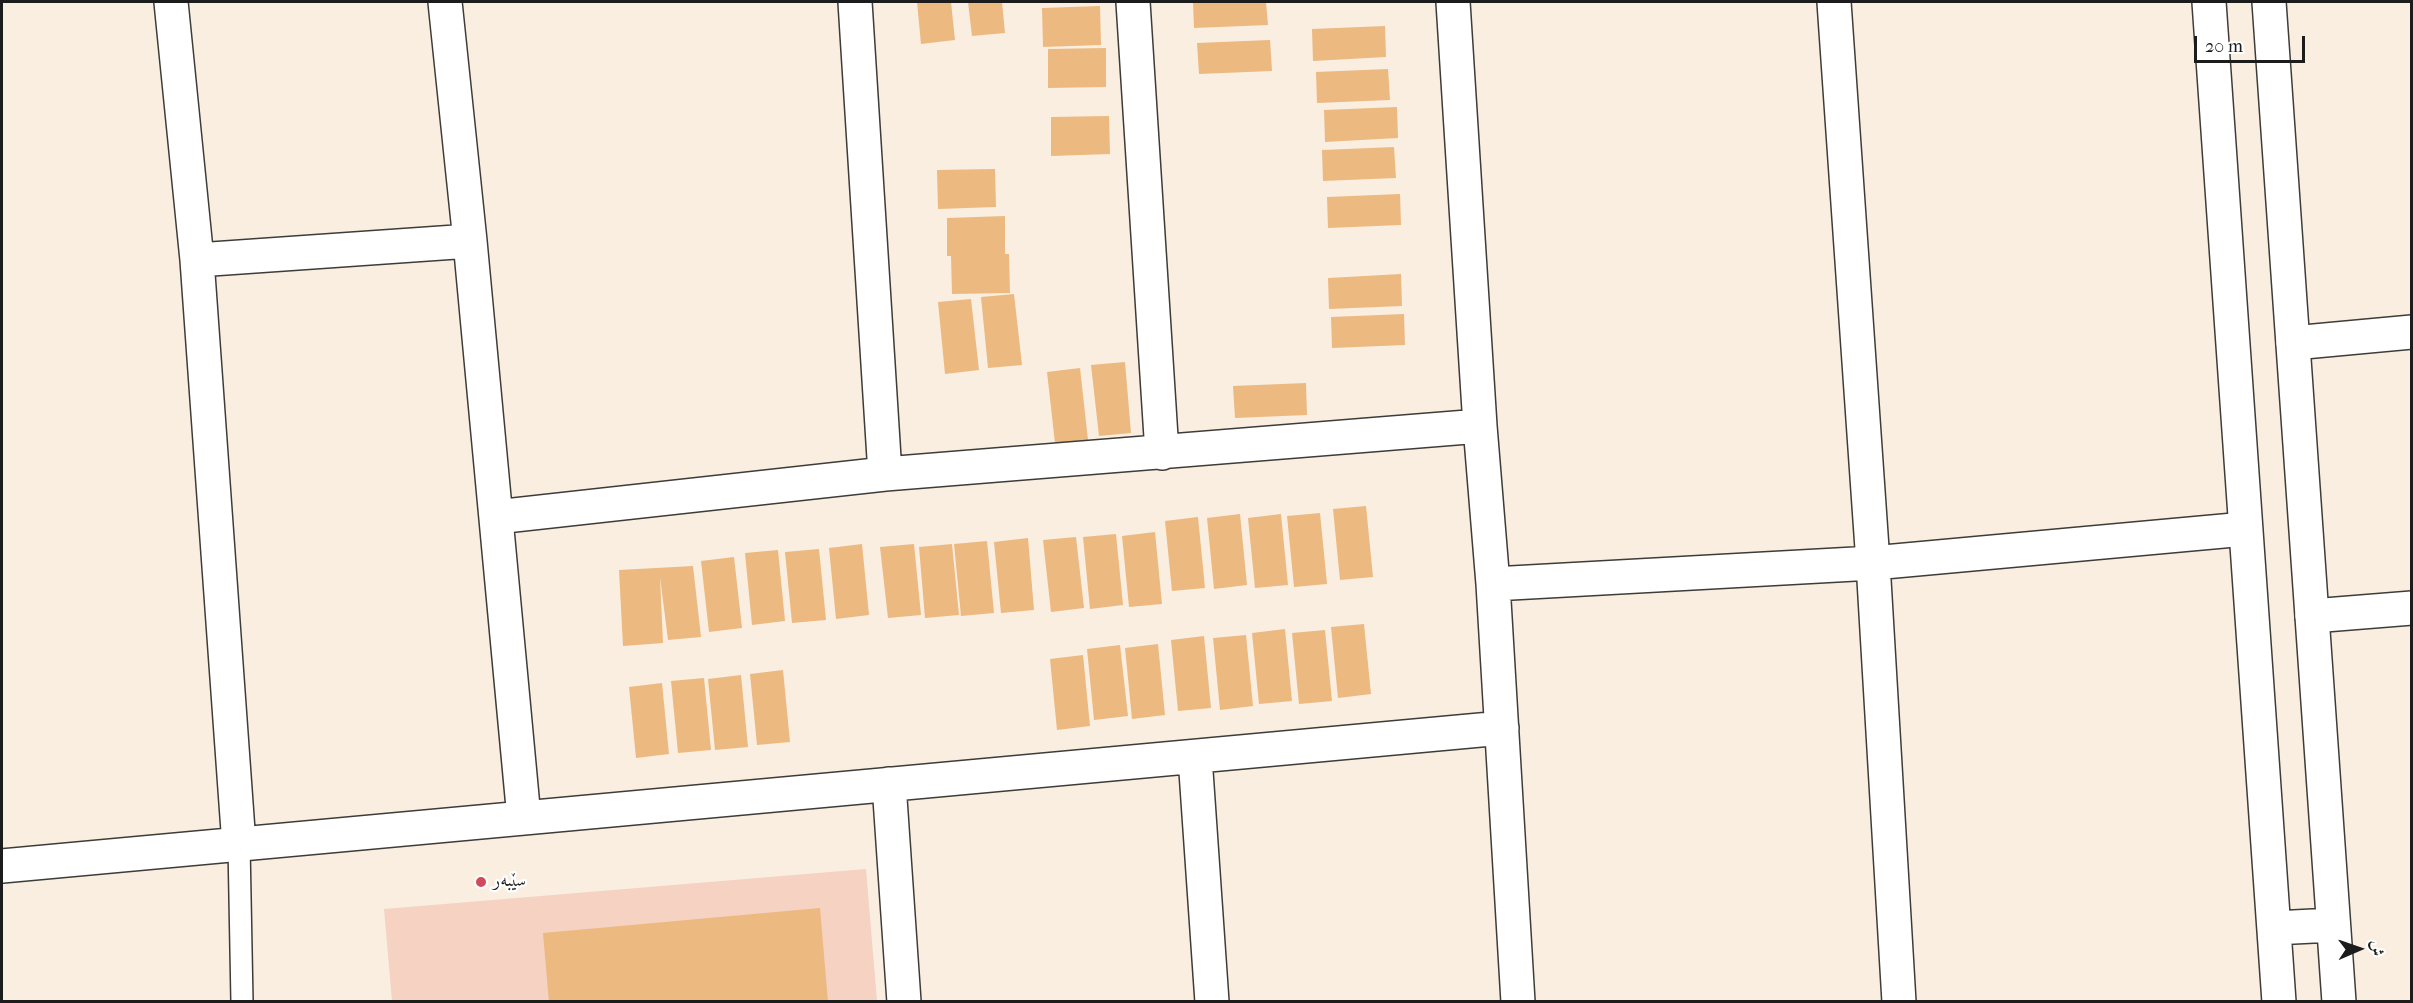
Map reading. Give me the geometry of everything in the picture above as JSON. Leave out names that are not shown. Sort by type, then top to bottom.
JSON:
[{"type":"street","points":[[171,2],[197,260],[239,844]]},
{"type":"street","points":[[445,2],[470,241],[524,818]]},
{"type":"street","points":[[855,2],[885,474]]},
{"type":"street","points":[[1133,2],[1162,453]]},
{"type":"street","points":[[1453,2],[1480,426],[1493,584],[1518,1002]]},
{"type":"street","points":[[1834,2],[1873,563],[1899,1002]]},
{"type":"street","points":[[2209,2],[2278,1002]]},
{"type":"street","points":[[2269,2],[2339,1002]]},
{"type":"street","points":[[197,260],[470,241]]},
{"type":"street","points":[[2293,343],[2412,332]]},
{"type":"street","points":[[496,517],[885,474],[1480,426]]},
{"type":"street","points":[[1493,584],[1873,563],[2246,529]]},
{"type":"street","points":[[2312,616],[2412,608]]},
{"type":"street","points":[[2,866],[1502,728]]},
{"type":"street","points":[[1195,757],[1212,1002]]},
{"type":"street","points":[[889,784],[904,1002]]},
{"type":"street","points":[[2274,928],[2333,924]]},
{"type":"lane","points":[[239,844],[242,1002]]},
{"type":"shaded area","points":[[866,869],[877,1001],[392,1001],[384,909]]},
{"type":"building","points":[[917,2],[951,2],[955,40],[921,44]]},
{"type":"building","points":[[968,2],[1002,2],[1005,33],[972,36]]},
{"type":"building","points":[[1193,2],[1266,2],[1268,25],[1194,28]]},
{"type":"building","points":[[1100,6],[1101,45],[1043,47],[1042,8]]},
{"type":"building","points":[[1385,26],[1386,57],[1313,61],[1312,29]]},
{"type":"building","points":[[1270,40],[1272,71],[1199,74],[1197,43]]},
{"type":"building","points":[[1106,48],[1106,87],[1048,88],[1048,49]]},
{"type":"building","points":[[1388,69],[1390,100],[1317,103],[1316,72]]},
{"type":"building","points":[[1397,107],[1398,138],[1325,142],[1324,110]]},
{"type":"building","points":[[1109,116],[1110,154],[1051,156],[1051,117]]},
{"type":"building","points":[[1394,147],[1396,178],[1323,181],[1322,150]]},
{"type":"building","points":[[995,169],[996,207],[938,209],[937,170]]},
{"type":"building","points":[[1400,194],[1401,225],[1328,228],[1327,197]]},
{"type":"building","points":[[1005,216],[1005,254],[1009,254],[1010,293],[952,294],[951,256],[947,256],[947,218]]},
{"type":"building","points":[[1401,274],[1402,306],[1329,309],[1328,278]]},
{"type":"building","points":[[1014,294],[1022,365],[988,368],[981,297]]},
{"type":"building","points":[[971,299],[979,370],[945,374],[938,302]]},
{"type":"building","points":[[1404,314],[1405,345],[1332,348],[1331,317]]},
{"type":"building","points":[[1125,362],[1131,433],[1099,436],[1091,365]]},
{"type":"building","points":[[1080,368],[1088,440],[1055,443],[1047,372]]},
{"type":"building","points":[[1306,383],[1307,415],[1235,418],[1233,386]]},
{"type":"building","points":[[1366,506],[1373,577],[1340,580],[1333,509]]},
{"type":"building","points":[[1320,513],[1327,584],[1294,587],[1287,516]]},
{"type":"building","points":[[1240,514],[1247,585],[1214,589],[1207,518]]},
{"type":"building","points":[[1281,514],[1288,585],[1255,588],[1248,518]]},
{"type":"building","points":[[1198,517],[1205,588],[1172,591],[1165,521]]},
{"type":"building","points":[[1155,532],[1162,604],[1129,607],[1122,536]]},
{"type":"building","points":[[1116,534],[1123,605],[1090,609],[1083,537]]},
{"type":"building","points":[[1076,537],[1084,608],[1051,612],[1043,540]]},
{"type":"building","points":[[1028,538],[1034,610],[1001,613],[994,542]]},
{"type":"building","points":[[987,541],[994,613],[961,616],[954,544]]},
{"type":"building","points":[[862,544],[869,615],[836,619],[829,548]]},
{"type":"building","points":[[914,544],[921,615],[888,618],[880,547]]},
{"type":"building","points":[[952,544],[959,615],[925,618],[919,547]]},
{"type":"building","points":[[819,549],[826,620],[792,623],[785,552]]},
{"type":"building","points":[[778,550],[785,621],[752,625],[745,553]]},
{"type":"building","points":[[734,557],[742,628],[709,632],[701,561]]},
{"type":"building","points":[[693,566],[701,637],[668,640],[660,577],[663,643],[623,646],[619,570]]},
{"type":"building","points":[[1364,624],[1371,694],[1338,698],[1331,627]]},
{"type":"building","points":[[1285,629],[1292,701],[1259,704],[1252,633]]},
{"type":"building","points":[[1325,630],[1332,701],[1299,704],[1292,633]]},
{"type":"building","points":[[1246,635],[1253,706],[1220,710],[1213,638]]},
{"type":"building","points":[[1204,636],[1211,708],[1178,711],[1171,640]]},
{"type":"building","points":[[1158,644],[1165,715],[1132,719],[1125,648]]},
{"type":"building","points":[[1120,645],[1128,716],[1094,720],[1087,649]]},
{"type":"building","points":[[1083,655],[1090,726],[1057,730],[1050,659]]},
{"type":"building","points":[[783,670],[790,742],[757,745],[750,674]]},
{"type":"building","points":[[741,675],[748,747],[715,750],[708,679]]},
{"type":"building","points":[[704,678],[711,750],[678,753],[671,681]]},
{"type":"building","points":[[662,683],[669,754],[636,758],[629,687]]},
{"type":"building","points":[[820,908],[828,1002],[549,1002],[543,933]]},
{"type":"place","name":"سێبەر","points":[[481,882]]}]
